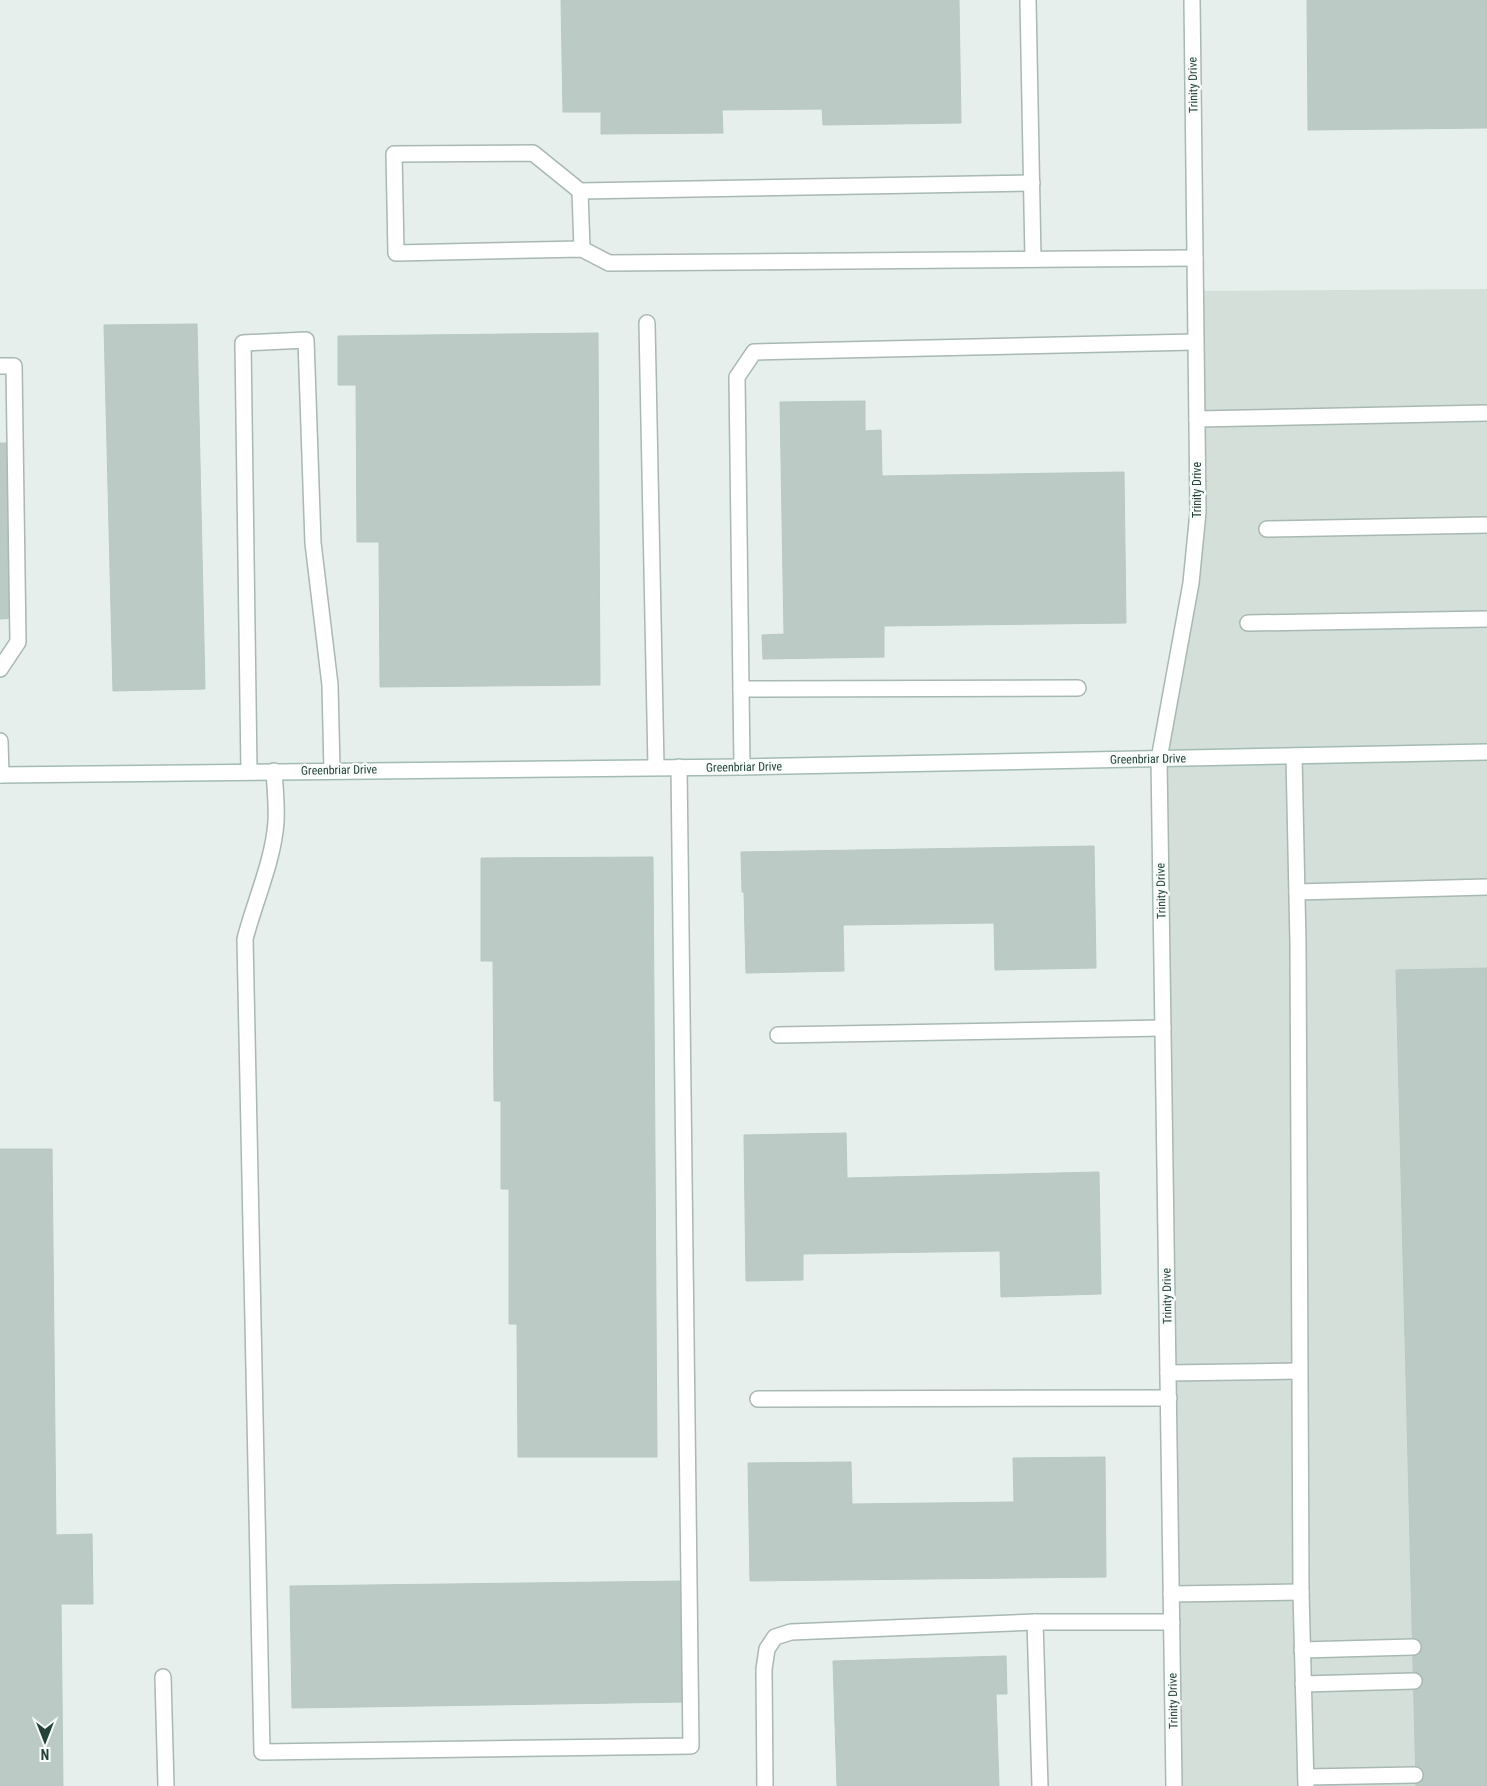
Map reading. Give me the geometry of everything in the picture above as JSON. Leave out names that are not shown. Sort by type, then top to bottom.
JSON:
[{"type":"street","points":[[1028,0],[1034,259]]},
{"type":"street","name":"Trinity Drive","points":[[1174,1786],[1158,759],[1192,565],[1198,512],[1192,0]]},
{"type":"street","points":[[1032,183],[580,191],[533,153],[394,154],[396,253],[582,249],[609,263],[1195,258]]},
{"type":"street","points":[[580,191],[582,249]]},
{"type":"street","points":[[647,322],[656,768]]},
{"type":"street","points":[[249,771],[243,343],[306,340],[313,543],[330,685],[332,770]]},
{"type":"street","points":[[742,767],[737,377],[754,352],[1195,342]]},
{"type":"street","points":[[0,366],[14,366],[18,642],[0,669]]},
{"type":"street","points":[[1197,419],[1487,413]]},
{"type":"street","points":[[1267,529],[1487,525]]},
{"type":"street","points":[[1248,623],[1487,619]]},
{"type":"street","points":[[741,689],[1078,688]]},
{"type":"street","points":[[0,741],[0,775]]},
{"type":"street","name":"Greenbriar Drive","points":[[0,775],[332,770],[679,768],[1487,752]]},
{"type":"street","points":[[1294,756],[1297,892],[1301,1592],[1306,1781],[1416,1775]]},
{"type":"street","points":[[274,771],[276,822],[267,871],[245,938],[262,1752],[691,1746],[679,768]]},
{"type":"street","points":[[1297,892],[1487,887]]},
{"type":"street","points":[[778,1035],[1163,1028]]},
{"type":"street","points":[[1168,1372],[1299,1371]]},
{"type":"street","points":[[758,1399],[1169,1398]]},
{"type":"street","points":[[1172,1594],[1301,1592]]},
{"type":"street","points":[[765,1786],[764,1669],[768,1649],[775,1637],[791,1632],[1035,1622],[1172,1622]]},
{"type":"street","points":[[1035,1622],[1040,1786]]},
{"type":"street","points":[[1302,1650],[1413,1647]]},
{"type":"street","points":[[164,1677],[166,1786]]},
{"type":"street","points":[[1303,1684],[1414,1681]]},
{"type":"shaded area","points":[[1487,289],[1487,1786],[1174,1786],[1159,759],[1191,583],[1196,291]]},
{"type":"building","points":[[561,0],[959,0],[961,123],[823,125],[822,109],[722,110],[723,133],[601,134],[601,112],[563,112]]},
{"type":"building","points":[[1307,0],[1487,0],[1487,128],[1308,130]]},
{"type":"building","points":[[197,324],[205,689],[113,691],[104,325]]},
{"type":"building","points":[[598,333],[600,685],[380,687],[379,542],[357,542],[356,385],[338,385],[338,336]]},
{"type":"building","points":[[865,401],[865,431],[881,430],[882,476],[1124,472],[1126,623],[884,626],[884,657],[763,659],[762,635],[784,634],[780,402]]},
{"type":"building","points":[[0,443],[14,443],[16,618],[0,619]]},
{"type":"building","points":[[1094,846],[1096,968],[995,970],[994,923],[843,925],[844,971],[746,973],[741,852]]},
{"type":"building","points":[[653,857],[657,1457],[518,1457],[517,1324],[509,1324],[509,1189],[501,1189],[501,1101],[494,1101],[493,961],[481,961],[481,858]]},
{"type":"building","points":[[1487,968],[1487,1786],[1416,1786],[1396,970]]},
{"type":"building","points":[[846,1133],[847,1178],[1099,1172],[1101,1294],[1001,1297],[1000,1251],[803,1254],[803,1280],[746,1281],[744,1135]]},
{"type":"building","points":[[0,1149],[52,1149],[56,1535],[92,1534],[93,1604],[61,1604],[63,1786],[0,1786]]},
{"type":"building","points":[[1105,1457],[1106,1577],[750,1581],[748,1463],[851,1462],[852,1504],[1014,1502],[1013,1458]]},
{"type":"building","points":[[683,1581],[685,1702],[292,1708],[290,1586]]},
{"type":"building","points":[[1006,1656],[1007,1694],[996,1694],[999,1786],[837,1786],[833,1661]]}]
